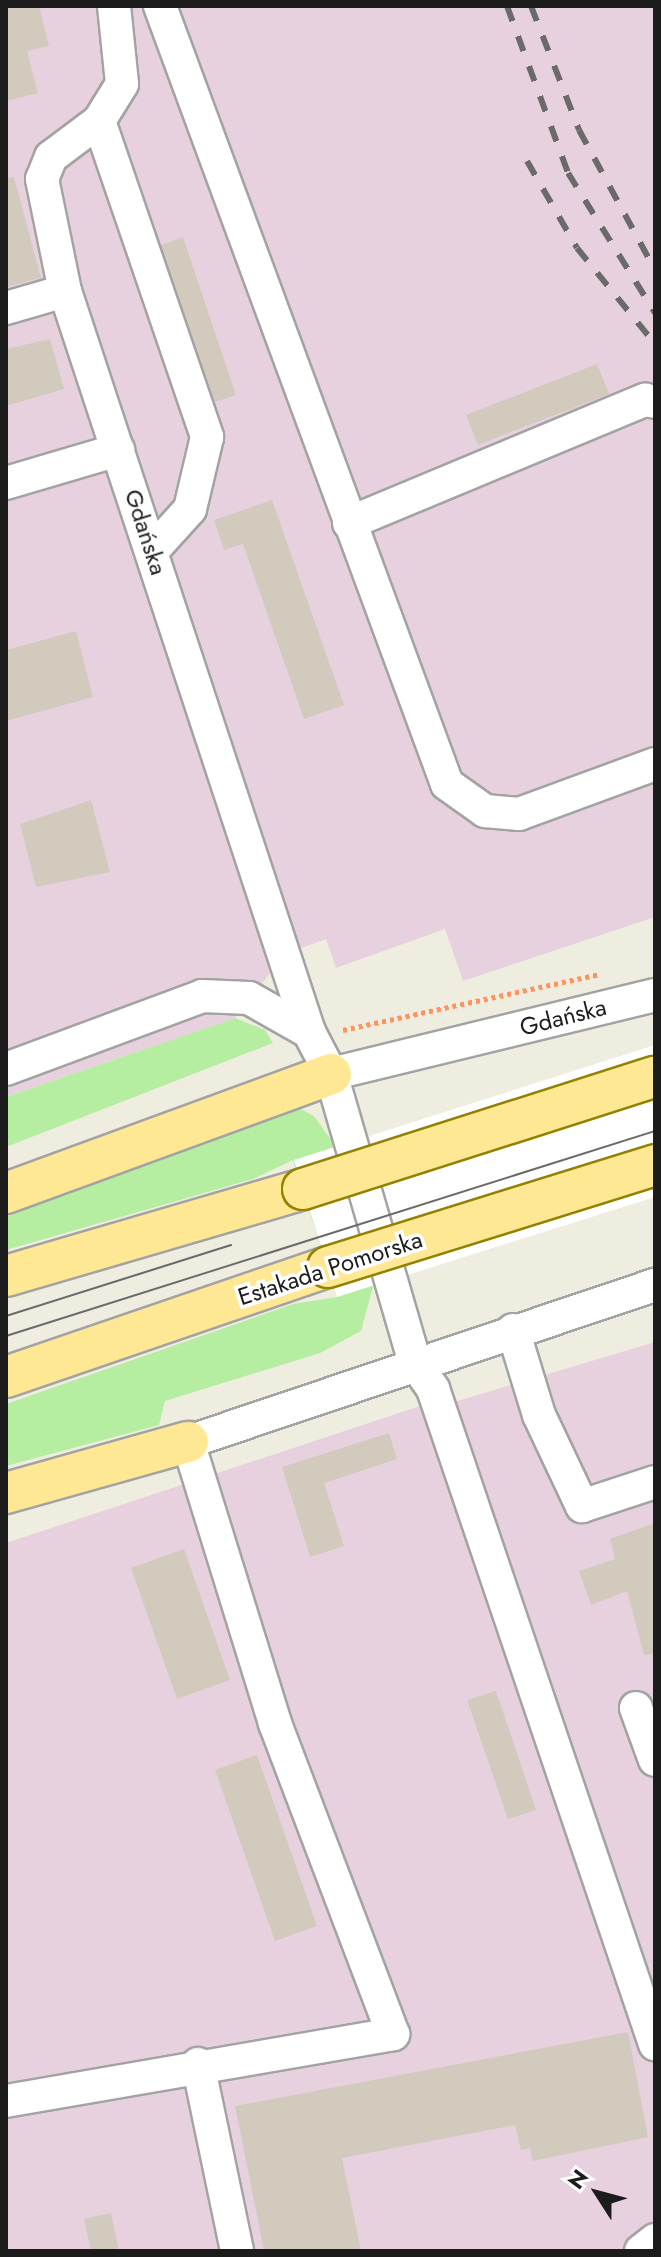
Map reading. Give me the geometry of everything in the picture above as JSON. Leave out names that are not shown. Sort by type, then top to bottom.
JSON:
[{"type":"main road","points":[[6,1193],[331,1074]]},
{"type":"main road","points":[[6,1276],[303,1189],[655,1077]]},
{"type":"main road","name":"Estakada Pomorska","points":[[6,1377],[328,1267],[655,1165]]},
{"type":"main road","points":[[6,1493],[188,1442]]},
{"type":"street","name":"Gdańska","points":[[114,6],[122,84],[99,121],[51,157],[42,179],[65,291],[309,1032],[331,1074],[415,1363],[433,1389],[655,2044]]},
{"type":"street","points":[[160,6],[447,784],[485,811],[519,814],[655,764]]},
{"type":"street","points":[[99,121],[207,437],[190,509],[152,551]]},
{"type":"street","points":[[6,308],[65,291]]},
{"type":"street","points":[[349,523],[645,400],[655,402]]},
{"type":"street","points":[[6,483],[118,450]]},
{"type":"street","name":"Gdańska","points":[[331,1074],[655,995]]},
{"type":"street","points":[[6,1069],[202,996],[249,998],[309,1032]]},
{"type":"street","points":[[6,2101],[198,2064],[393,2034],[275,1723],[188,1442],[513,1330],[655,1285]]},
{"type":"street","points":[[513,1330],[539,1415],[582,1506],[655,1482]]},
{"type":"street","points":[[636,1708],[655,1760]]},
{"type":"street","points":[[198,2064],[237,2251]]},
{"type":"street","points":[[641,2251],[655,2240]]},
{"type":"shaded area","points":[[6,6],[655,6],[655,917],[463,981],[445,929],[336,968],[326,939],[285,954],[235,1018],[6,1097]]},
{"type":"shaded area","points":[[655,1342],[655,2008],[454,1402]]},
{"type":"shaded area","points":[[423,1405],[655,2024],[655,2251],[6,2251],[6,1543]]},
{"type":"green space","points":[[235,1018],[265,1030],[273,1043],[6,1147],[6,1097]]},
{"type":"green space","points":[[297,1107],[314,1116],[331,1140],[373,1287],[361,1331],[320,1353],[165,1401],[159,1425],[6,1466],[6,1404],[293,1304],[337,1297],[293,1160],[253,1179],[6,1250],[6,1210]]},
{"type":"pier","points":[[655,1045],[655,1197],[337,1297],[294,1160]]},
{"type":"building","points":[[6,6],[39,6],[49,46],[27,51],[38,93],[6,101]]},
{"type":"building","points":[[14,177],[41,278],[6,287],[6,178]]},
{"type":"building","points":[[183,237],[236,395],[215,402],[161,245]]},
{"type":"building","points":[[50,339],[64,389],[6,406],[6,349]]},
{"type":"building","points":[[597,364],[609,394],[478,445],[466,415]]},
{"type":"building","points":[[272,500],[344,705],[304,719],[243,544],[224,550],[214,520]]},
{"type":"building","points":[[76,631],[93,697],[6,721],[6,650]]},
{"type":"building","points":[[91,800],[110,872],[36,887],[20,824]]},
{"type":"building","points":[[389,1433],[397,1459],[324,1483],[344,1546],[310,1557],[282,1467]]},
{"type":"building","points":[[655,1523],[655,1654],[644,1655],[627,1591],[591,1605],[579,1571],[615,1559],[610,1539]]},
{"type":"building","points":[[184,1549],[230,1680],[177,1699],[131,1568]]},
{"type":"building","points":[[496,1691],[536,1810],[508,1819],[467,1700]]},
{"type":"building","points":[[257,1755],[317,1926],[275,1941],[215,1770]]},
{"type":"building","points":[[628,2032],[648,2137],[533,2161],[530,2148],[521,2150],[515,2125],[342,2158],[361,2251],[264,2251],[235,2106]]},
{"type":"building","points":[[111,2213],[119,2251],[91,2251],[84,2219]]},
{"type":"tram line","points":[[6,1336],[655,1131]]},
{"type":"tram line","points":[[6,1316],[231,1245]]},
{"type":"railway","points":[[507,6],[568,173],[655,313]]},
{"type":"railway","points":[[531,6],[579,130],[655,270]]},
{"type":"railway","points":[[527,161],[577,248],[655,344]]}]
